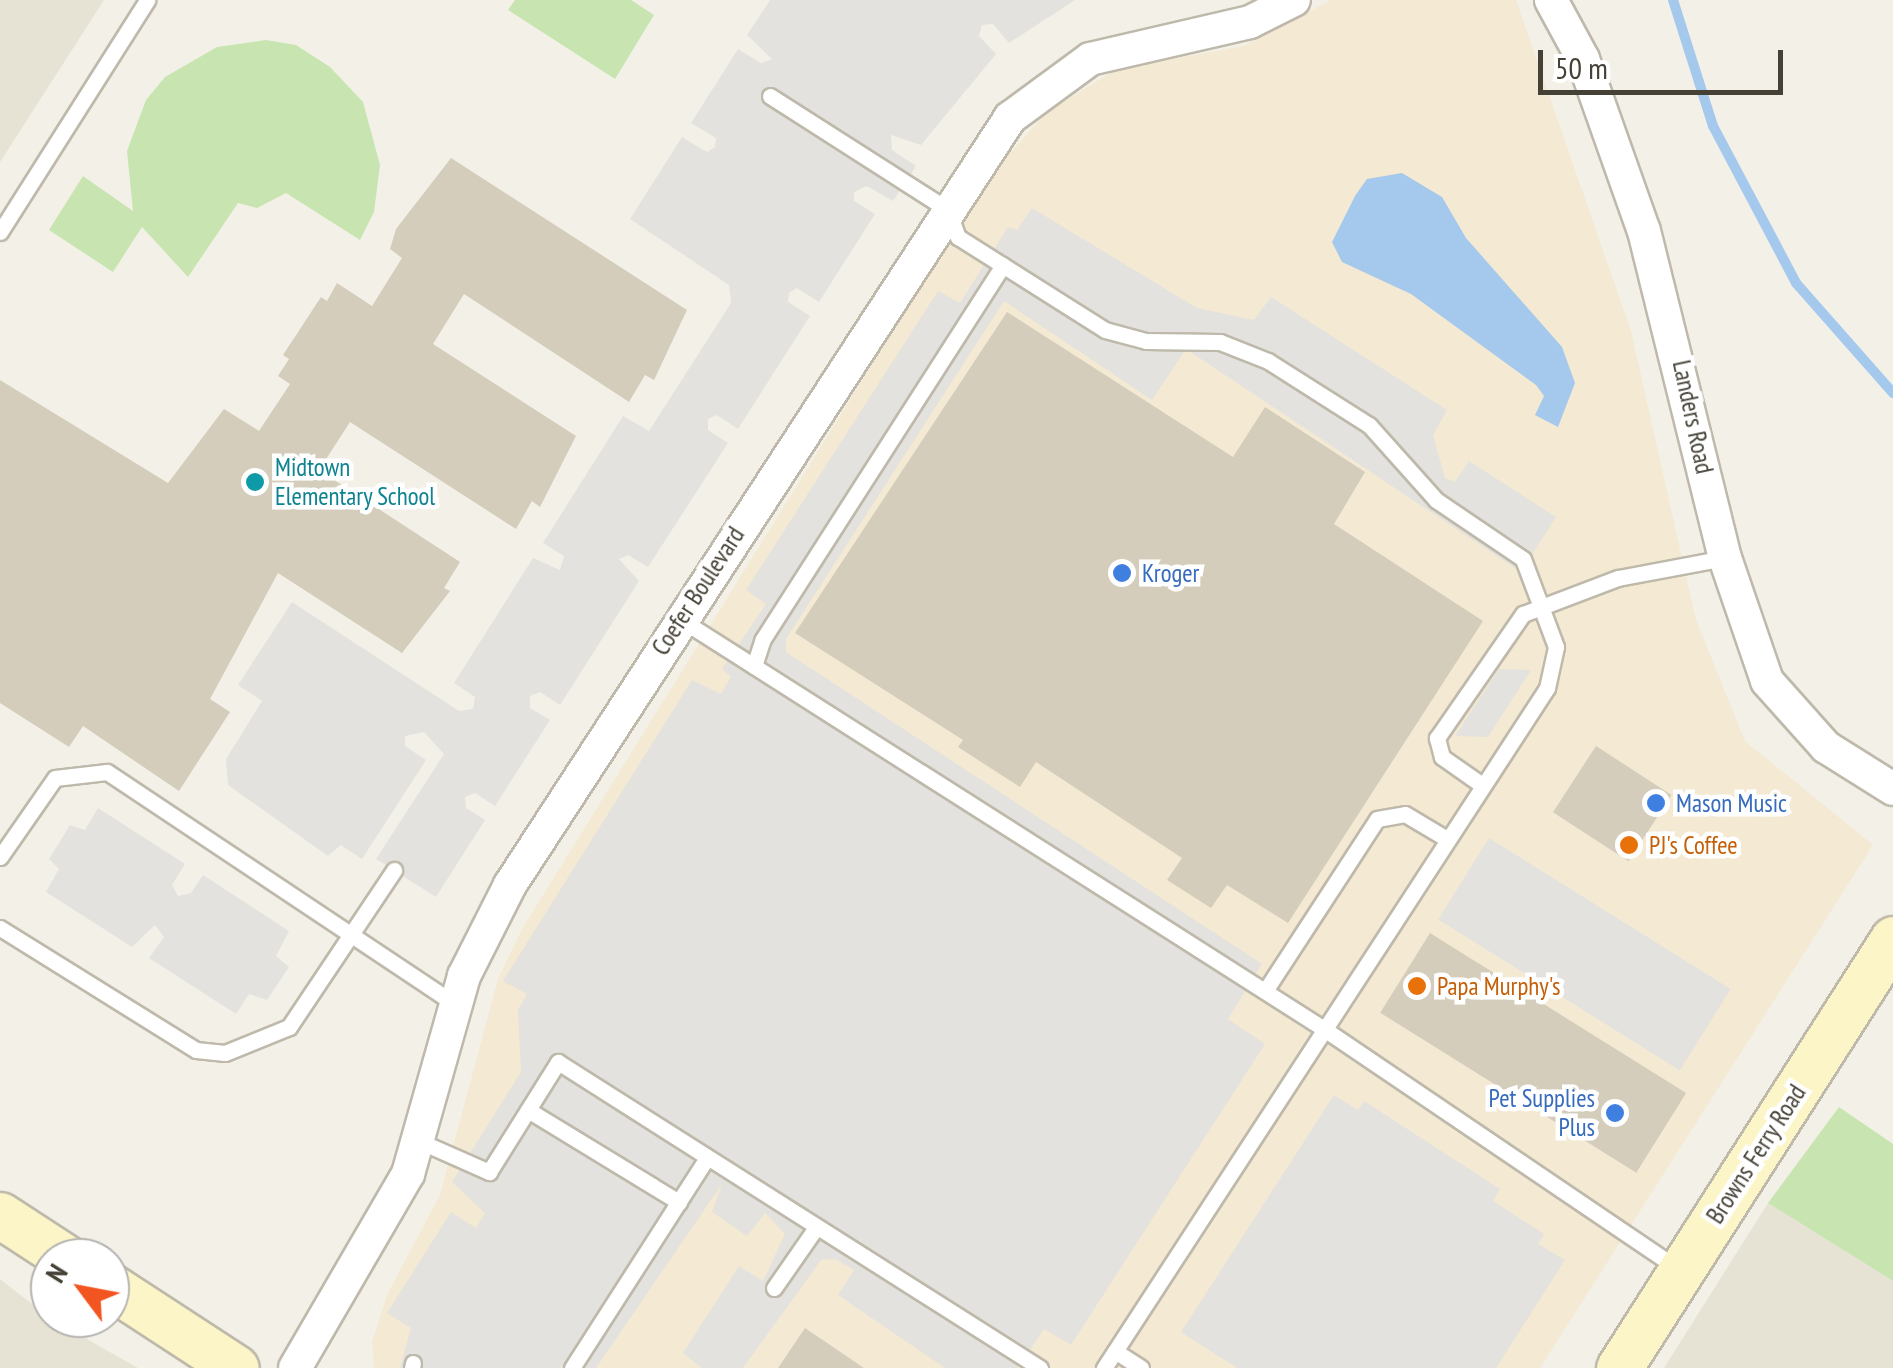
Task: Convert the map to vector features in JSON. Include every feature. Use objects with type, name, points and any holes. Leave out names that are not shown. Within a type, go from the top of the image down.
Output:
[{"type":"main road","name":"Browns Ferry Road","points":[[1619,1368],[1893,939]]},
{"type":"main road","points":[[0,1216],[35,1238]]},
{"type":"main road","points":[[130,1299],[236,1368]]},
{"type":"street","name":"Coefer Boulevard","points":[[295,1368],[351,1284],[419,1141],[455,1004],[510,886],[680,619],[1010,118],[1068,69],[1133,44],[1250,22],[1294,0]]},
{"type":"street","name":"Landers Road","points":[[1551,0],[1584,59],[1644,230],[1677,338],[1725,558],[1768,681],[1826,748],[1893,788]]},
{"type":"lane","points":[[0,232],[147,0]]},
{"type":"lane","points":[[770,96],[948,210],[958,237],[1104,330],[1146,341],[1220,342],[1268,360],[1369,424],[1436,500],[1507,542],[1542,600],[1557,668],[1104,1368]]},
{"type":"lane","points":[[754,666],[763,639],[1003,265]]},
{"type":"lane","points":[[1482,785],[1442,757],[1437,738],[1504,635],[1542,600],[1725,558]]},
{"type":"lane","points":[[680,619],[1324,1029],[1681,1271]]},
{"type":"lane","points":[[0,856],[56,778],[107,772],[353,931],[455,1004]]},
{"type":"lane","points":[[1265,991],[1378,819],[1404,814],[1447,839]]},
{"type":"lane","points":[[0,928],[196,1050],[226,1053],[289,1027],[394,870]]},
{"type":"lane","points":[[419,1141],[489,1172],[558,1062],[705,1161],[1040,1368]]},
{"type":"lane","points":[[528,1110],[679,1202]]},
{"type":"lane","points":[[572,1368],[705,1161]]},
{"type":"lane","points":[[774,1288],[815,1229]]},
{"type":"lane","points":[[1115,1351],[1141,1368]]},
{"type":"shaded area","points":[[0,0],[104,0],[0,162]]},
{"type":"shaded area","points":[[770,0],[1075,0],[1009,43],[993,24],[982,25],[979,36],[996,54],[921,145],[891,135],[892,150],[916,166],[893,201],[867,186],[854,192],[854,201],[875,214],[819,302],[797,288],[789,293],[788,302],[810,316],[738,429],[717,415],[708,419],[708,430],[728,443],[648,567],[628,555],[619,559],[639,581],[560,705],[540,692],[530,696],[530,708],[550,720],[495,806],[475,793],[465,797],[466,808],[485,820],[436,897],[376,859],[444,754],[424,732],[405,736],[405,746],[426,760],[362,859],[341,845],[328,856],[228,785],[226,759],[262,701],[238,685],[292,602],[459,711],[473,709],[475,697],[454,683],[533,558],[560,570],[564,556],[543,543],[623,416],[649,431],[731,303],[729,285],[630,219],[682,137],[707,152],[715,147],[716,138],[691,123],[738,49],[761,63],[772,59],[747,35]]},
{"type":"shaded area","points":[[1331,0],[1516,0],[1631,331],[1696,620],[1745,741],[1873,845],[1540,1368],[374,1368],[372,1342],[387,1295],[440,1195],[498,979],[522,929],[987,179],[1046,113],[1115,70],[1244,46]]},
{"type":"shaded area","points":[[1032,208],[1197,308],[1254,320],[1271,297],[1447,410],[1433,435],[1445,478],[1455,482],[1469,461],[1556,517],[1521,572],[1186,349],[1152,400],[1004,301],[786,639],[786,652],[1262,964],[1228,1019],[1265,1044],[1071,1345],[1044,1329],[1018,1368],[945,1368],[838,1295],[854,1270],[835,1259],[821,1260],[743,1368],[702,1368],[683,1353],[739,1266],[763,1281],[785,1234],[765,1213],[747,1236],[712,1212],[722,1184],[596,1368],[400,1368],[411,1328],[387,1313],[451,1212],[476,1228],[485,1213],[452,1182],[521,1072],[518,1010],[527,994],[503,981],[692,680],[721,694],[731,677],[722,669],[766,604],[746,590],[938,291],[960,303],[1008,227],[1017,230]]},
{"type":"shaded area","points":[[1499,669],[1531,670],[1488,737],[1455,736]]},
{"type":"shaded area","points":[[98,808],[185,864],[172,885],[178,896],[191,893],[203,875],[289,931],[276,956],[289,967],[267,1000],[249,994],[236,1014],[149,958],[164,937],[155,925],[132,947],[46,892],[59,869],[49,859],[70,825],[85,830]]},
{"type":"shaded area","points":[[1489,838],[1731,989],[1680,1070],[1438,919]]},
{"type":"shaded area","points":[[1334,1095],[1358,1110],[1364,1101],[1500,1189],[1493,1201],[1544,1234],[1538,1244],[1565,1260],[1496,1368],[1237,1368],[1181,1332]]},
{"type":"shaded area","points":[[1768,1203],[1893,1281],[1893,1368],[1664,1368]]},
{"type":"shaded area","points":[[0,1279],[30,1302],[30,1338],[85,1338],[138,1368],[0,1368]]},
{"type":"green space","points":[[515,0],[631,0],[654,15],[615,79],[508,10]]},
{"type":"green space","points":[[266,40],[296,45],[330,67],[363,102],[380,165],[374,212],[360,240],[286,193],[257,208],[238,203],[188,277],[142,227],[113,272],[49,230],[83,176],[133,211],[127,151],[146,100],[165,77],[217,47]]},
{"type":"green space","points":[[1839,1107],[1893,1144],[1893,1281],[1768,1203]]},
{"type":"water","points":[[1402,173],[1442,197],[1466,238],[1562,347],[1575,383],[1558,427],[1535,415],[1544,396],[1536,385],[1411,294],[1342,262],[1332,242],[1355,196],[1367,179]]},
{"type":"building","name":"Midtown Elementary School","points":[[451,158],[687,310],[654,380],[645,375],[629,402],[464,294],[433,344],[576,436],[540,507],[532,501],[516,529],[350,422],[319,470],[460,562],[444,588],[450,591],[402,653],[278,573],[210,699],[230,712],[179,791],[83,726],[69,747],[0,703],[0,380],[168,483],[224,409],[259,431],[290,384],[278,376],[289,359],[283,355],[321,297],[327,301],[337,283],[372,306],[402,258],[390,249],[396,229]]},
{"type":"building","name":"Kroger","points":[[1007,312],[1233,457],[1265,407],[1365,472],[1334,524],[1483,621],[1288,923],[1227,885],[1211,908],[1167,880],[1182,858],[1036,762],[1020,787],[958,747],[963,740],[795,633]]},
{"type":"building","points":[[1596,746],[1671,795],[1628,861],[1553,812]]},
{"type":"building","points":[[1430,933],[1686,1093],[1636,1173],[1380,1013]]},
{"type":"building","points":[[805,1328],[864,1368],[778,1368]]},
{"type":"waterway","points":[[1673,0],[1713,126],[1796,283],[1893,393]]},
{"type":"place","name":"Midtown Elementary School","points":[[255,482]]},
{"type":"place","name":"Kroger","points":[[1122,573]]},
{"type":"place","name":"Mason Music","points":[[1656,803]]},
{"type":"place","name":"PJ's Coffee","points":[[1629,845]]},
{"type":"place","name":"Papa Murphy's","points":[[1417,986]]},
{"type":"place","name":"Pet Supplies Plus","points":[[1615,1113]]}]
